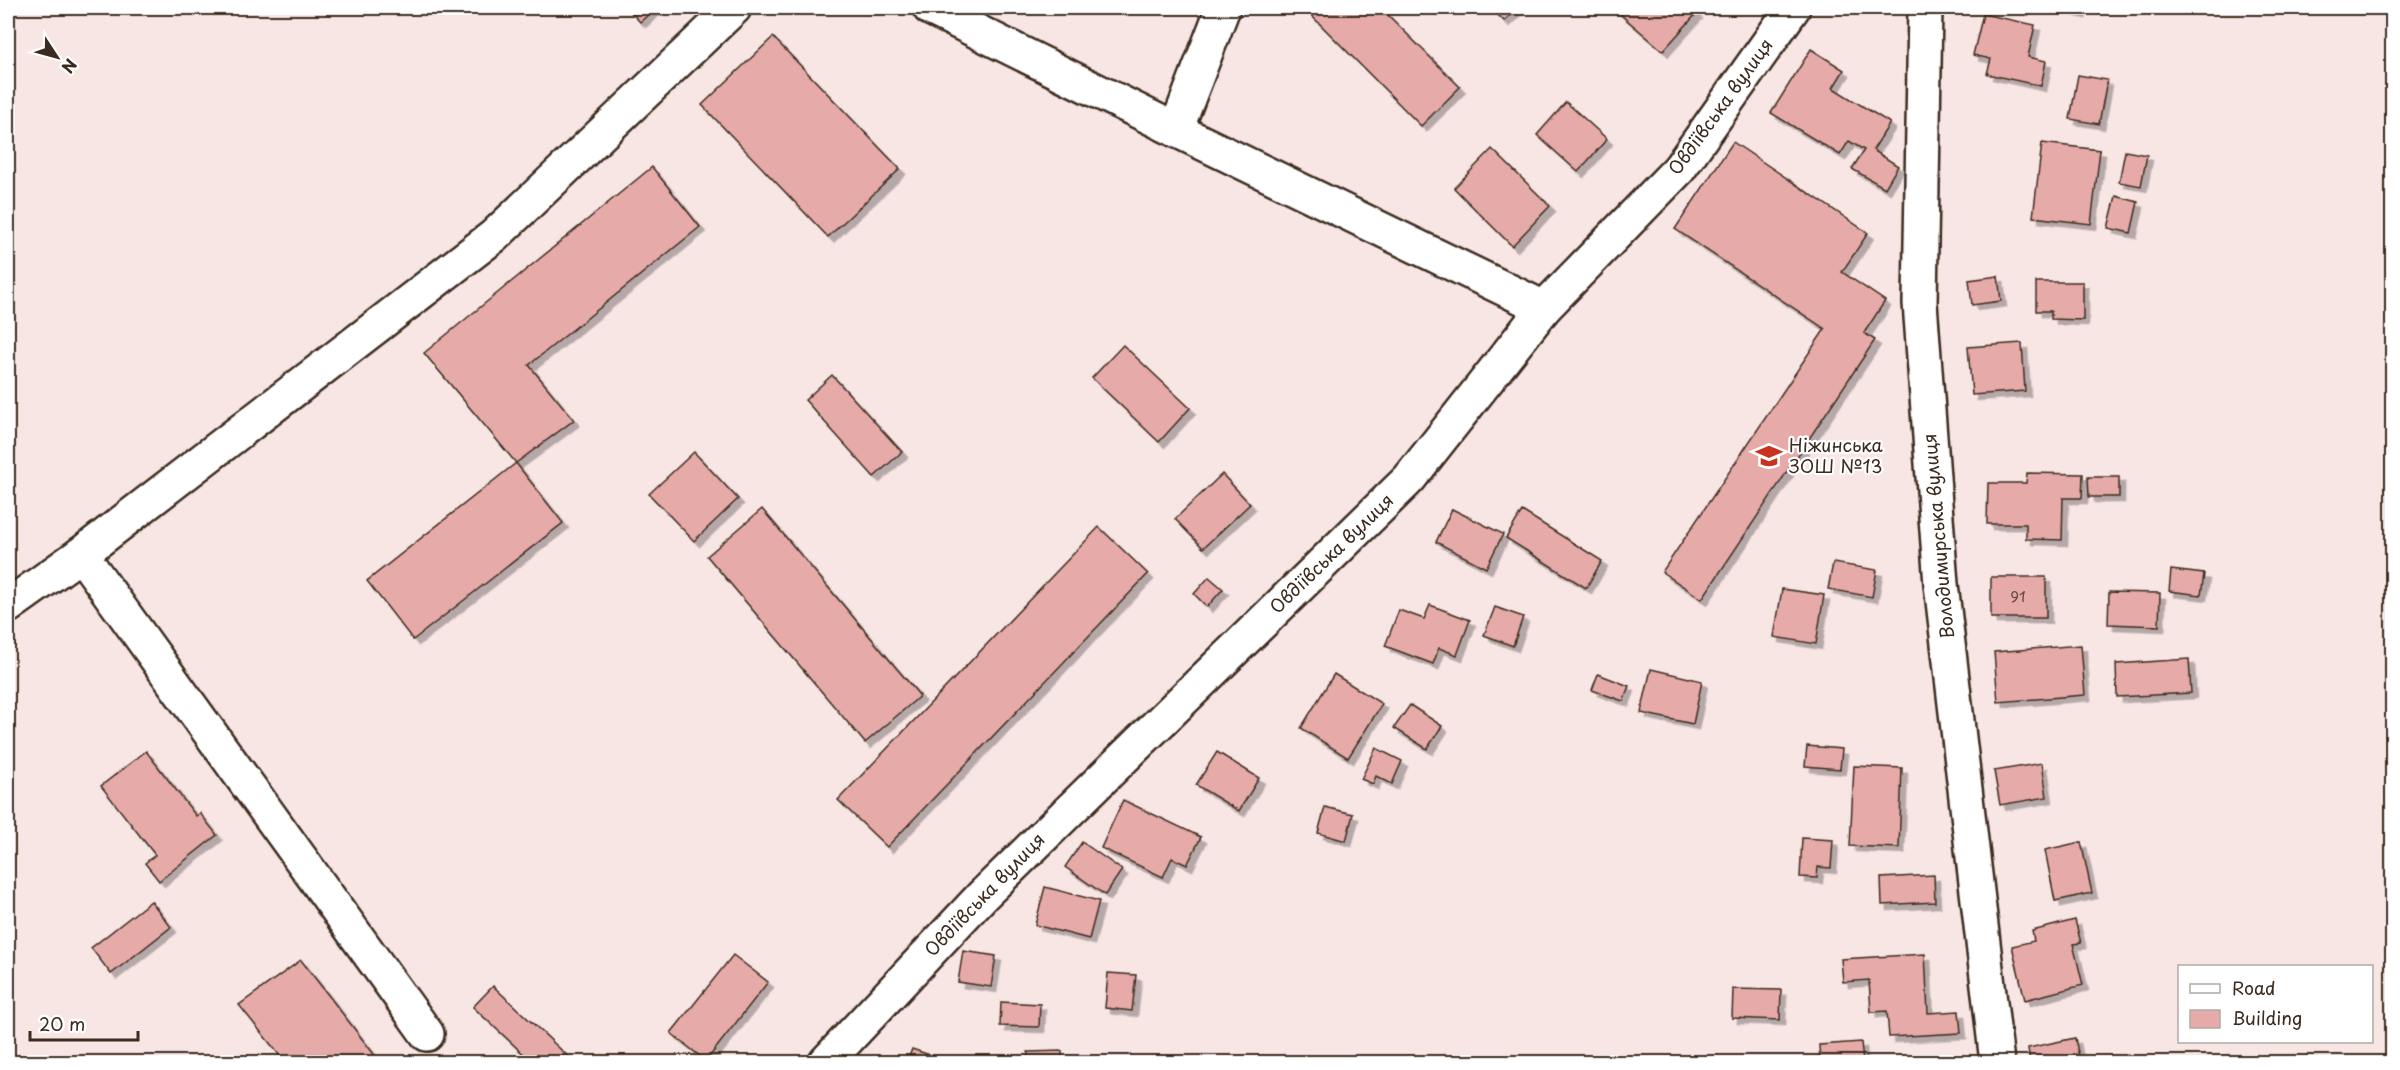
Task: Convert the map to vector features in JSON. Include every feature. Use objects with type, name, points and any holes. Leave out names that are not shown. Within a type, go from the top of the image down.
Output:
[{"type":"street","points":[[8,606],[81,554],[494,236],[734,8]]},
{"type":"street","points":[[930,8],[1544,308]]},
{"type":"street","points":[[1176,130],[1223,8]]},
{"type":"street","name":"Овдіївська вулиця","points":[[826,1062],[983,895],[1409,479],[1544,308],[1679,169],[1792,8]]},
{"type":"street","name":"Володимирська вулиця","points":[[1925,8],[1920,303],[1941,584],[1997,1062]]},
{"type":"street","points":[[81,554],[427,1034]]},
{"type":"building","points":[[627,8],[656,8],[640,22]]},
{"type":"building","points":[[1304,8],[1381,8],[1460,87],[1421,126]]},
{"type":"building","points":[[1491,8],[1518,8],[1504,21]]},
{"type":"building","points":[[1613,8],[1691,8],[1697,13],[1663,51]]},
{"type":"building","points":[[2059,8],[2081,8],[2080,13]]},
{"type":"building","points":[[1983,14],[2035,25],[2028,57],[2046,61],[2041,86],[1987,74],[1991,59],[1973,55]]},
{"type":"building","points":[[773,37],[900,169],[828,237],[702,105]]},
{"type":"building","points":[[1811,49],[1844,70],[1833,88],[1890,123],[1873,150],[1898,166],[1885,188],[1852,169],[1864,150],[1849,141],[1840,155],[1771,113]]},
{"type":"building","points":[[2078,75],[2107,80],[2099,124],[2070,119]]},
{"type":"building","points":[[1566,102],[1607,139],[1578,172],[1537,135]]},
{"type":"building","name":"Ніжинська ЗОШ №13","points":[[1733,142],[1868,233],[1842,272],[1885,301],[1864,333],[1875,340],[1702,599],[1662,572],[1825,329],[1675,229]]},
{"type":"building","points":[[2042,143],[2100,150],[2091,224],[2033,217]]},
{"type":"building","points":[[1492,149],[1550,206],[1512,246],[1454,188]]},
{"type":"building","points":[[2125,151],[2147,155],[2141,186],[2119,182]]},
{"type":"building","points":[[652,167],[700,227],[529,365],[574,420],[516,463],[424,353]]},
{"type":"building","points":[[2116,196],[2138,202],[2131,233],[2108,228]]},
{"type":"building","points":[[1998,276],[2001,301],[1972,305],[1969,280]]},
{"type":"building","points":[[2036,282],[2083,282],[2083,320],[2051,319],[2051,311],[2036,311]]},
{"type":"building","points":[[2022,343],[2025,391],[1972,395],[1968,347]]},
{"type":"building","points":[[1123,345],[1190,408],[1159,442],[1092,378]]},
{"type":"building","points":[[832,375],[902,452],[874,477],[805,400]]},
{"type":"building","points":[[694,452],[738,499],[694,541],[649,494]]},
{"type":"building","points":[[516,463],[563,523],[413,640],[367,581]]},
{"type":"building","points":[[2027,473],[2083,474],[2082,498],[2063,498],[2062,540],[2026,539],[2026,524],[1987,524],[1988,483],[2026,483]]},
{"type":"building","points":[[1222,474],[1250,504],[1203,548],[1175,519]]},
{"type":"building","points":[[2088,477],[2119,477],[2119,497],[2089,497]]},
{"type":"building","points":[[762,509],[920,696],[865,743],[707,556]]},
{"type":"building","points":[[1452,509],[1503,534],[1486,568],[1436,542]]},
{"type":"building","points":[[1522,511],[1602,561],[1586,588],[1506,538]]},
{"type":"building","points":[[1099,527],[1148,574],[887,847],[838,800]]},
{"type":"building","points":[[1833,563],[1877,570],[1872,597],[1828,589]]},
{"type":"building","points":[[2171,570],[2204,574],[2201,595],[2169,591]]},
{"type":"building","points":[[1209,577],[1223,589],[1207,607],[1194,594]]},
{"type":"building","points":[[1991,577],[2046,577],[2046,618],[1991,618]]},
{"type":"building","points":[[1782,589],[1824,595],[1816,644],[1774,637]]},
{"type":"building","points":[[2109,592],[2160,593],[2159,626],[2108,624]]},
{"type":"building","points":[[1430,605],[1470,620],[1457,655],[1439,648],[1433,664],[1385,646],[1399,610],[1424,619]]},
{"type":"building","points":[[1495,607],[1523,617],[1513,646],[1484,635]]},
{"type":"building","points":[[2081,645],[2085,695],[1998,702],[1994,652]]},
{"type":"building","points":[[2189,659],[2191,693],[2117,697],[2116,664]]},
{"type":"building","points":[[1651,669],[1702,681],[1693,724],[1641,713]]},
{"type":"building","points":[[1334,674],[1382,704],[1348,758],[1301,728]]},
{"type":"building","points":[[1598,674],[1629,686],[1623,701],[1592,690]]},
{"type":"building","points":[[1410,705],[1442,726],[1427,749],[1394,728]]},
{"type":"building","points":[[1807,746],[1842,749],[1840,769],[1805,766]]},
{"type":"building","points":[[1376,748],[1402,761],[1392,784],[1376,776],[1373,784],[1361,779]]},
{"type":"building","points":[[146,751],[196,816],[200,813],[217,835],[159,881],[145,863],[155,855],[101,786]]},
{"type":"building","points":[[1217,752],[1259,778],[1239,811],[1196,785]]},
{"type":"building","points":[[2042,763],[2047,797],[2000,805],[1994,771]]},
{"type":"building","points":[[1854,766],[1902,768],[1899,848],[1850,846]]},
{"type":"building","points":[[1123,800],[1201,837],[1187,865],[1172,858],[1163,877],[1101,848]]},
{"type":"building","points":[[1325,807],[1353,814],[1346,841],[1318,833]]},
{"type":"building","points":[[1802,838],[1833,840],[1831,868],[1818,867],[1817,878],[1800,877]]},
{"type":"building","points":[[1082,842],[1122,870],[1105,895],[1065,867]]},
{"type":"building","points":[[2081,842],[2092,893],[2055,901],[2045,850]]},
{"type":"building","points":[[1934,875],[1935,902],[1882,905],[1881,878]]},
{"type":"building","points":[[1045,887],[1099,901],[1089,939],[1035,925]]},
{"type":"building","points":[[151,901],[171,927],[111,974],[91,948]]},
{"type":"building","points":[[2075,920],[2081,943],[2073,944],[2083,985],[2025,1000],[2012,946],[2034,941],[2032,931]]},
{"type":"building","points":[[963,951],[996,956],[991,987],[958,982]]},
{"type":"building","points":[[1925,954],[1928,1013],[1959,1011],[1961,1033],[1889,1037],[1887,1011],[1871,1012],[1869,980],[1843,982],[1841,959]]},
{"type":"building","points":[[733,955],[768,982],[706,1061],[671,1033]]},
{"type":"building","points":[[301,960],[380,1062],[285,1062],[239,1005]]},
{"type":"building","points":[[1108,973],[1136,975],[1132,1011],[1105,1008]]},
{"type":"building","points":[[493,986],[574,1062],[532,1062],[473,1007]]},
{"type":"building","points":[[1733,989],[1781,990],[1780,1020],[1732,1018]]},
{"type":"building","points":[[1001,1002],[1040,1004],[1039,1027],[1000,1026]]},
{"type":"building","points":[[2075,1038],[2080,1062],[2030,1062],[2028,1048]]},
{"type":"building","points":[[1861,1042],[1863,1062],[1820,1062],[1819,1045]]},
{"type":"building","points":[[912,1049],[951,1062],[907,1062]]},
{"type":"building","points":[[1062,1051],[1062,1062],[1028,1062],[1028,1052]]},
{"type":"place","name":"Ніжинська ЗОШ №13","points":[[1769,456]]}]
